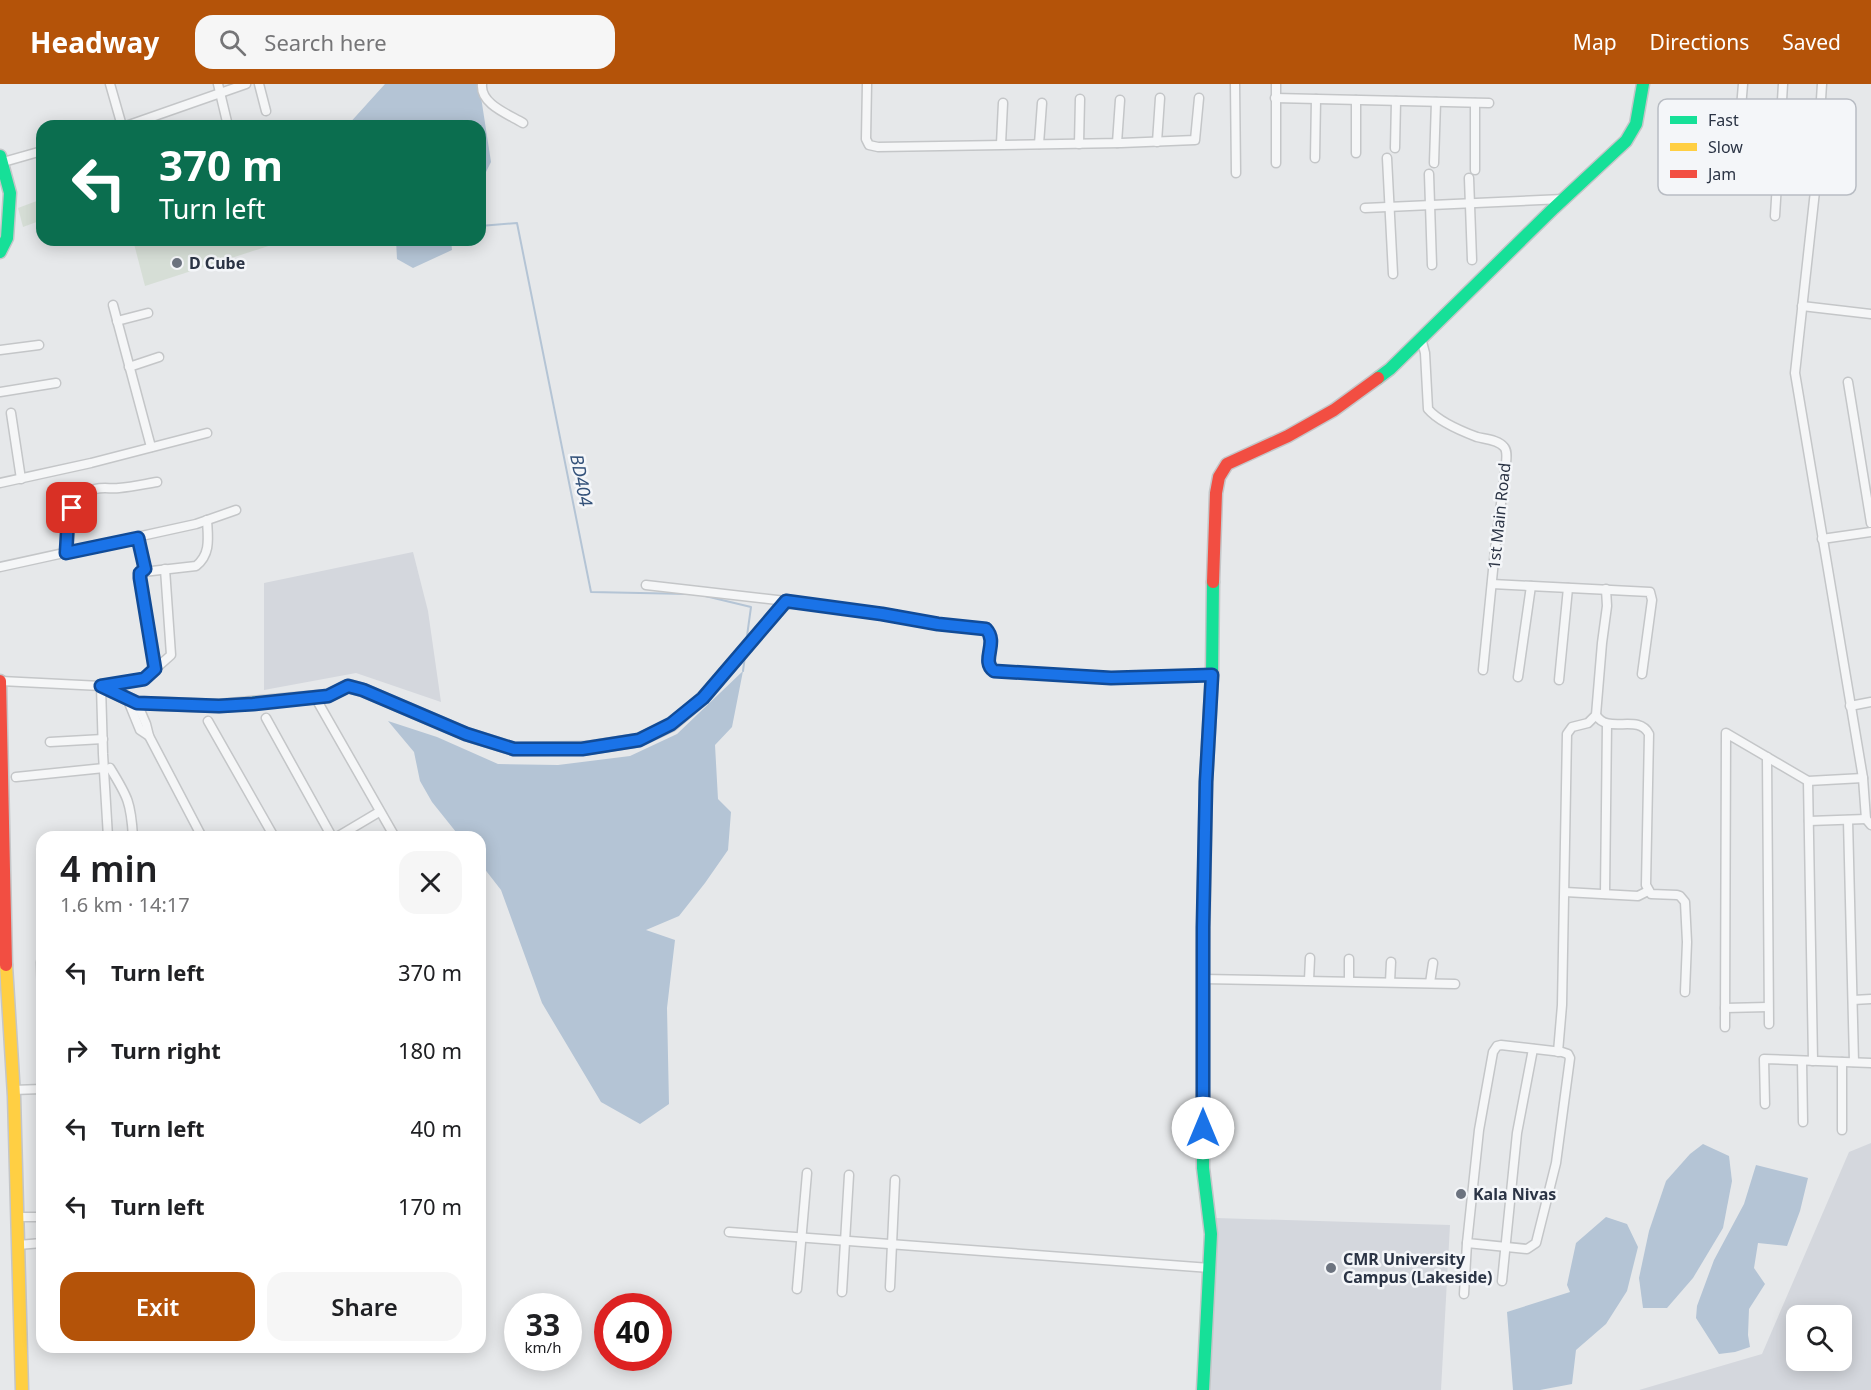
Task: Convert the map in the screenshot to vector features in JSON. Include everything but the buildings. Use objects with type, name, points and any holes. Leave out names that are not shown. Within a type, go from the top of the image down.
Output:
[{"type":"street","points":[[110,84],[122,120]]},
{"type":"street","points":[[139,120],[219,88],[246,84]]},
{"type":"street","points":[[259,84],[266,111]]},
{"type":"street","points":[[482,84],[481,90],[489,102],[523,123]]},
{"type":"street","points":[[867,84],[866,139],[872,147],[1195,140],[1199,98]]},
{"type":"street","points":[[1235,84],[1236,173]]},
{"type":"street","points":[[1276,84],[1276,164]]},
{"type":"street","points":[[1203,1390],[1210,1234],[1203,1168],[1206,782],[1212,675],[1214,524],[1216,493],[1222,471],[1227,464],[1288,436],[1334,410],[1390,369],[1563,199],[1626,141],[1636,124],[1643,84]]},
{"type":"street","points":[[1741,99],[1743,84]]},
{"type":"street","points":[[1782,99],[1783,84]]},
{"type":"street","points":[[1821,99],[1822,84]]},
{"type":"street","points":[[219,88],[227,120]]},
{"type":"street","points":[[1157,142],[1160,98]]},
{"type":"street","points":[[1275,98],[1489,103]]},
{"type":"street","points":[[1079,144],[1080,99]]},
{"type":"street","points":[[1315,158],[1316,99]]},
{"type":"street","points":[[1117,143],[1120,100]]},
{"type":"street","points":[[1356,100],[1356,153]]},
{"type":"street","points":[[1395,148],[1396,101]]},
{"type":"street","points":[[1434,163],[1436,102]]},
{"type":"street","points":[[1001,144],[1003,103]]},
{"type":"street","points":[[1039,144],[1042,103]]},
{"type":"street","points":[[1475,103],[1475,170]]},
{"type":"street","points":[[0,252],[7,238],[10,193],[1,161],[36,152]]},
{"type":"street","points":[[1387,158],[1393,274]]},
{"type":"street","points":[[1429,174],[1432,265]]},
{"type":"street","points":[[1469,178],[1472,260]]},
{"type":"street","points":[[1775,216],[1776,195]]},
{"type":"street","points":[[1809,821],[1869,822],[1795,373],[1815,195]]},
{"type":"street","points":[[1365,208],[1563,199]]},
{"type":"street","points":[[113,305],[151,447]]},
{"type":"street","points":[[1802,306],[1871,314]]},
{"type":"street","points":[[117,321],[148,313]]},
{"type":"street","name":"1st Main Road","points":[[1421,338],[1425,353],[1428,409],[1445,422],[1504,446],[1506,451],[1483,670]]},
{"type":"street","points":[[0,350],[39,345]]},
{"type":"street","points":[[129,367],[159,357]]},
{"type":"street","points":[[1848,382],[1871,523]]},
{"type":"street","points":[[0,392],[56,383]]},
{"type":"street","points":[[12,413],[21,479]]},
{"type":"street","points":[[0,483],[207,433]]},
{"type":"street","points":[[66,553],[68,519],[76,501],[82,496],[95,489],[120,488],[157,482]]},
{"type":"street","points":[[0,567],[138,538],[236,510]]},
{"type":"street","points":[[143,572],[200,564],[209,548],[207,520]]},
{"type":"street","points":[[1822,539],[1871,532]]},
{"type":"street","points":[[138,538],[145,569],[140,573],[140,578],[155,669]]},
{"type":"street","points":[[22,1390],[13,1090],[4,932],[1,681],[101,686],[144,679],[171,655],[165,569]]},
{"type":"street","points":[[1492,584],[1650,592],[1652,600],[1642,674]]},
{"type":"street","points":[[646,585],[786,601],[986,629],[992,639],[988,663],[994,671],[1111,678],[1212,675]]},
{"type":"street","points":[[1518,677],[1531,586]]},
{"type":"street","points":[[1559,680],[1568,588]]},
{"type":"street","points":[[1606,589],[1607,606],[1596,715],[1600,721],[1607,724],[1639,725],[1645,728],[1648,734],[1646,885],[1651,894],[1677,895],[1685,902],[1687,942],[1685,992]]},
{"type":"street","points":[[101,686],[132,701],[219,706],[328,696],[348,686],[363,690],[466,734],[514,749],[582,749],[639,740],[671,724],[703,698],[786,601]]},
{"type":"street","points":[[101,686],[103,739],[107,768],[108,831]]},
{"type":"street","points":[[315,697],[391,831]]},
{"type":"street","points":[[132,701],[140,730],[149,736],[199,831]]},
{"type":"street","points":[[1850,706],[1871,702]]},
{"type":"street","points":[[1558,1052],[1562,1005],[1567,734],[1572,727],[1588,723],[1596,715]]},
{"type":"street","points":[[266,718],[329,831]]},
{"type":"street","points":[[208,721],[271,831]]},
{"type":"street","points":[[1605,894],[1607,724]]},
{"type":"street","points":[[1725,1027],[1726,733],[1808,781],[1863,778]]},
{"type":"street","points":[[50,742],[103,739]]},
{"type":"street","points":[[1767,757],[1769,1024]]},
{"type":"street","points":[[16,777],[107,768]]},
{"type":"street","points":[[107,768],[129,802],[132,811],[133,831]]},
{"type":"street","points":[[1808,781],[1813,1061]]},
{"type":"street","points":[[347,831],[379,812]]},
{"type":"street","points":[[1848,820],[1854,1062]]},
{"type":"street","points":[[1564,892],[1638,896],[1648,891]]},
{"type":"street","points":[[1309,980],[1310,958]]},
{"type":"street","points":[[1349,959],[1349,981]]},
{"type":"street","points":[[1390,982],[1391,962]]},
{"type":"street","points":[[1430,983],[1433,963]]},
{"type":"street","points":[[1203,979],[1455,984]]},
{"type":"street","points":[[1852,1000],[1871,999]]},
{"type":"street","points":[[1725,1008],[1768,1007]]},
{"type":"street","points":[[1464,1294],[1467,1243],[1479,1130],[1493,1052],[1497,1046],[1501,1045],[1568,1054],[1570,1058],[1556,1163],[1536,1243],[1527,1249],[1467,1243]]},
{"type":"street","points":[[1502,1281],[1517,1133],[1533,1049]]},
{"type":"street","points":[[1765,1104],[1764,1059],[1871,1062]]},
{"type":"street","points":[[1802,1061],[1803,1122]]},
{"type":"street","points":[[1842,1062],[1842,1130]]},
{"type":"street","points":[[13,1090],[36,1089]]},
{"type":"street","points":[[797,1289],[807,1173]]},
{"type":"street","points":[[842,1292],[849,1175]]},
{"type":"street","points":[[890,1287],[896,1180]]},
{"type":"street","points":[[18,1218],[36,1216]]},
{"type":"street","points":[[729,1232],[1209,1268]]},
{"type":"street","points":[[18,1245],[36,1244]]},
{"type":"shaded area","points":[[36,201],[36,222],[23,227],[18,208]]},
{"type":"shaded area","name":"D Cube","points":[[135,246],[268,246],[145,286]]},
{"type":"shaded area","points":[[413,552],[428,611],[441,702],[356,673],[264,690],[264,583]]},
{"type":"shaded area","points":[[1871,1143],[1871,1390],[1639,1390],[1762,1354],[1849,1152]]},
{"type":"shaded area","name":"CMR University Campus (Lakeside)","points":[[1216,1218],[1450,1225],[1441,1390],[1206,1390]]},
{"type":"water","points":[[385,84],[479,84],[485,120],[352,120]]},
{"type":"water","points":[[486,130],[491,162],[486,172]]},
{"type":"water","points":[[396,246],[452,246],[452,250],[413,268],[397,259]]},
{"type":"water","points":[[743,671],[732,727],[715,745],[718,799],[731,812],[728,850],[679,916],[646,930],[675,940],[667,1008],[669,1104],[640,1124],[601,1102],[542,1003],[501,890],[486,871],[486,831],[455,831],[432,802],[420,781],[414,752],[388,721],[437,737],[498,764],[558,765],[630,756],[677,734]]},
{"type":"water","points":[[1703,1144],[1729,1156],[1732,1181],[1723,1228],[1693,1278],[1667,1308],[1643,1308],[1639,1278],[1649,1231],[1666,1181],[1690,1154]]},
{"type":"water","points":[[1756,1165],[1808,1178],[1800,1211],[1787,1246],[1758,1243],[1754,1268],[1765,1284],[1749,1309],[1750,1347],[1719,1354],[1696,1318],[1697,1306],[1714,1260],[1744,1204]]},
{"type":"water","points":[[1606,1217],[1627,1224],[1638,1247],[1627,1291],[1606,1324],[1576,1350],[1572,1384],[1540,1390],[1513,1390],[1507,1312],[1570,1292],[1567,1285],[1576,1243]]},
{"type":"waterway","name":"BD404","points":[[486,226],[517,223],[591,592],[689,594]]},
{"type":"waterway","name":"BD404","points":[[701,595],[751,607],[747,636]]},
{"type":"waterway","name":"BD404","points":[[743,671],[745,656]]},
{"type":"traffic: fast","points":[[1378,378],[1626,141],[1636,124],[1643,84]]},
{"type":"traffic: fast","points":[[0,156],[10,193],[7,238],[0,252]]},
{"type":"traffic: fast","points":[[1203,1390],[1211,1234],[1203,1168],[1203,950],[1213,582]]},
{"type":"traffic: fast","points":[[101,686],[137,703],[219,706],[328,696],[348,686],[363,690],[466,734],[514,749],[587,748]]},
{"type":"traffic: slow","points":[[6,965],[14,1096],[22,1390]]},
{"type":"traffic: jam","points":[[1213,582],[1216,493],[1219,477],[1227,464],[1288,436],[1334,410],[1378,378]]},
{"type":"traffic: jam","points":[[587,748],[639,740],[671,725],[703,698],[786,601]]},
{"type":"traffic: jam","points":[[0,681],[6,965]]},
{"type":"place","name":"D Cube","points":[[177,263]]},
{"type":"place","name":"Kala Nivas","points":[[1461,1194]]},
{"type":"place","name":"CMR University Campus (Lakeside)","points":[[1331,1268]]},
{"type":"route","points":[[72,508],[68,519],[66,553],[138,538],[145,569],[140,573],[140,578],[155,669],[144,679],[101,686],[137,703],[219,706],[280,702],[328,696],[348,686],[363,690],[466,734],[514,749],[582,749],[639,740],[671,724],[703,698],[786,601],[986,629],[992,639],[988,663],[994,671],[1111,678],[1212,675],[1206,782],[1203,927],[1203,1128]]}]
